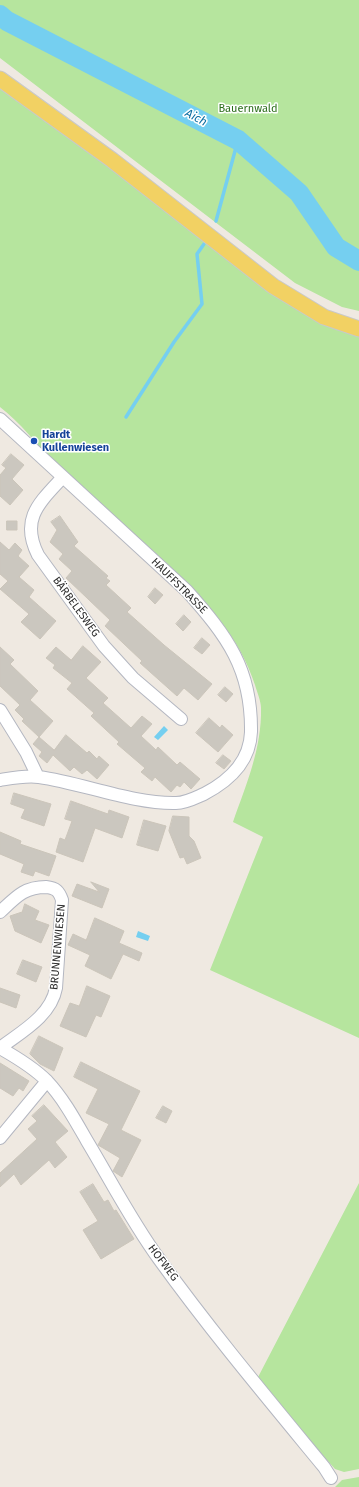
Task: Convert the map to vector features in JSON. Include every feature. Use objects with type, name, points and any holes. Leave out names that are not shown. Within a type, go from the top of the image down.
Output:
[{"type":"main road","points":[[0,79],[112,160],[273,286],[324,317],[359,329]]},
{"type":"street","name":"HAUFFSTRASSE","points":[[0,419],[187,591],[227,640],[239,662],[249,691],[251,714],[251,737],[247,754],[239,767],[229,778],[216,788],[191,800],[177,803],[147,800],[38,777],[0,780]]},
{"type":"street","name":"BÄRBELESWEG","points":[[63,477],[38,504],[32,518],[30,529],[32,542],[38,555],[104,646],[133,678],[181,719]]},
{"type":"street","points":[[0,710],[26,752],[38,777]]},
{"type":"street","name":"BRUNNENWIESEN","points":[[0,912],[22,892],[30,888],[53,888],[58,890],[62,900],[56,988],[52,1001],[39,1018],[0,1048]]},
{"type":"street","name":"HOFWEG","points":[[0,1048],[35,1070],[47,1081],[75,1120],[136,1227],[255,1382],[324,1467],[331,1478]]},
{"type":"street","points":[[0,1138],[47,1081]]},
{"type":"green space","name":"Bauernwald","points":[[0,0],[359,0],[359,311],[342,307],[295,283],[0,58]]},
{"type":"green space","points":[[0,87],[78,141],[217,249],[359,334],[359,1038],[210,970],[263,837],[233,822],[256,752],[261,723],[260,702],[255,685],[241,652],[221,621],[196,592],[168,564],[79,486],[53,461],[15,420],[0,407]]},
{"type":"green space","points":[[359,1183],[359,1469],[344,1472],[335,1469],[256,1381]]},
{"type":"green space","points":[[359,1477],[359,1487],[335,1487],[342,1480]]},
{"type":"water","points":[[164,726],[168,730],[158,740],[154,737]]},
{"type":"water","points":[[138,931],[150,936],[148,941],[136,937]]},
{"type":"building","points":[[11,454],[24,465],[12,479],[23,490],[10,505],[0,496],[0,475],[6,468],[2,465]]},
{"type":"building","points":[[60,516],[78,542],[74,546],[108,576],[106,578],[110,581],[106,585],[131,608],[127,612],[164,645],[212,684],[198,700],[184,688],[177,696],[140,663],[142,661],[105,626],[110,620],[66,578],[72,571],[59,559],[63,554],[50,542],[57,530],[51,522]]},
{"type":"building","points":[[7,521],[17,521],[17,530],[7,530]]},
{"type":"building","points":[[0,542],[9,550],[15,543],[22,550],[18,556],[29,566],[19,577],[34,590],[29,597],[56,621],[40,639],[21,622],[29,614],[0,589],[8,581],[0,574]]},
{"type":"building","points":[[155,588],[163,595],[155,604],[148,597]]},
{"type":"building","points":[[184,615],[191,622],[183,631],[176,624]]},
{"type":"building","points":[[202,638],[210,645],[202,654],[194,648]]},
{"type":"building","points":[[83,646],[101,662],[86,678],[108,698],[103,703],[131,728],[142,716],[152,724],[141,736],[156,750],[158,747],[177,765],[180,762],[200,779],[191,789],[184,782],[180,787],[177,785],[171,792],[155,777],[152,781],[141,772],[145,768],[117,744],[119,742],[91,716],[94,713],[67,689],[72,683],[53,668],[55,665],[46,658],[56,647],[71,660]]},
{"type":"building","points":[[0,647],[14,660],[10,664],[38,691],[30,700],[53,721],[39,737],[22,721],[24,719],[15,710],[20,705],[0,686]]},
{"type":"building","points":[[225,687],[233,694],[226,702],[218,695]]},
{"type":"building","points":[[209,718],[220,728],[222,725],[233,735],[218,752],[196,733]]},
{"type":"building","points":[[66,735],[87,753],[89,751],[97,759],[99,756],[109,765],[97,779],[87,770],[82,774],[74,767],[70,771],[53,755],[47,763],[39,756],[42,752],[33,744],[39,737],[54,750]]},
{"type":"building","points":[[223,755],[231,761],[224,769],[216,763]]},
{"type":"building","points":[[14,793],[51,804],[44,826],[21,818],[25,809],[11,804]]},
{"type":"building","points":[[71,801],[108,814],[109,810],[129,817],[122,838],[95,828],[83,862],[56,852],[60,838],[65,840],[72,821],[65,819]]},
{"type":"building","points":[[173,816],[189,817],[189,836],[194,841],[201,858],[187,864],[184,857],[180,858],[169,831]]},
{"type":"building","points":[[144,820],[166,826],[158,851],[137,845]]},
{"type":"building","points":[[0,832],[21,841],[20,844],[56,856],[49,876],[35,871],[33,876],[21,872],[24,864],[0,854]]},
{"type":"building","points":[[91,882],[109,889],[102,908],[72,896],[77,884],[99,892]]},
{"type":"building","points":[[25,904],[39,911],[35,920],[49,925],[41,943],[15,931],[10,916],[22,912]]},
{"type":"building","points":[[95,918],[124,931],[119,943],[142,953],[139,961],[123,954],[111,979],[85,966],[90,955],[68,945],[73,934],[86,940]]},
{"type":"building","points":[[23,960],[42,967],[36,982],[17,974]]},
{"type":"building","points":[[87,986],[110,996],[101,1017],[96,1015],[86,1037],[60,1026],[70,1003],[79,1006]]},
{"type":"building","points":[[0,988],[20,995],[16,1008],[0,1002]]},
{"type":"building","points":[[39,1036],[63,1048],[54,1071],[40,1064],[30,1054]]},
{"type":"building","points":[[81,1062],[140,1091],[121,1130],[141,1140],[122,1177],[113,1171],[120,1158],[98,1145],[109,1124],[86,1113],[98,1089],[74,1077]]},
{"type":"building","points":[[0,1063],[29,1081],[23,1091],[19,1088],[13,1096],[0,1088]]},
{"type":"building","points":[[44,1105],[68,1131],[55,1142],[67,1157],[55,1168],[49,1160],[21,1185],[14,1174],[0,1187],[0,1173],[37,1139],[28,1129],[37,1121],[32,1116]]},
{"type":"building","points":[[163,1106],[172,1111],[166,1123],[156,1118]]},
{"type":"building","points":[[93,1184],[104,1202],[108,1200],[114,1211],[116,1210],[134,1239],[101,1259],[83,1230],[98,1221],[80,1192]]},
{"type":"waterway","name":"Aich","points":[[0,15],[7,21],[238,140],[299,193],[336,247],[359,261]]},
{"type":"waterway","points":[[216,221],[238,140]]},
{"type":"waterway","points":[[126,417],[174,342],[202,304],[197,254],[204,244]]},
{"type":"place","name":"Hardt Kullenwiesen","points":[[34,441]]}]
